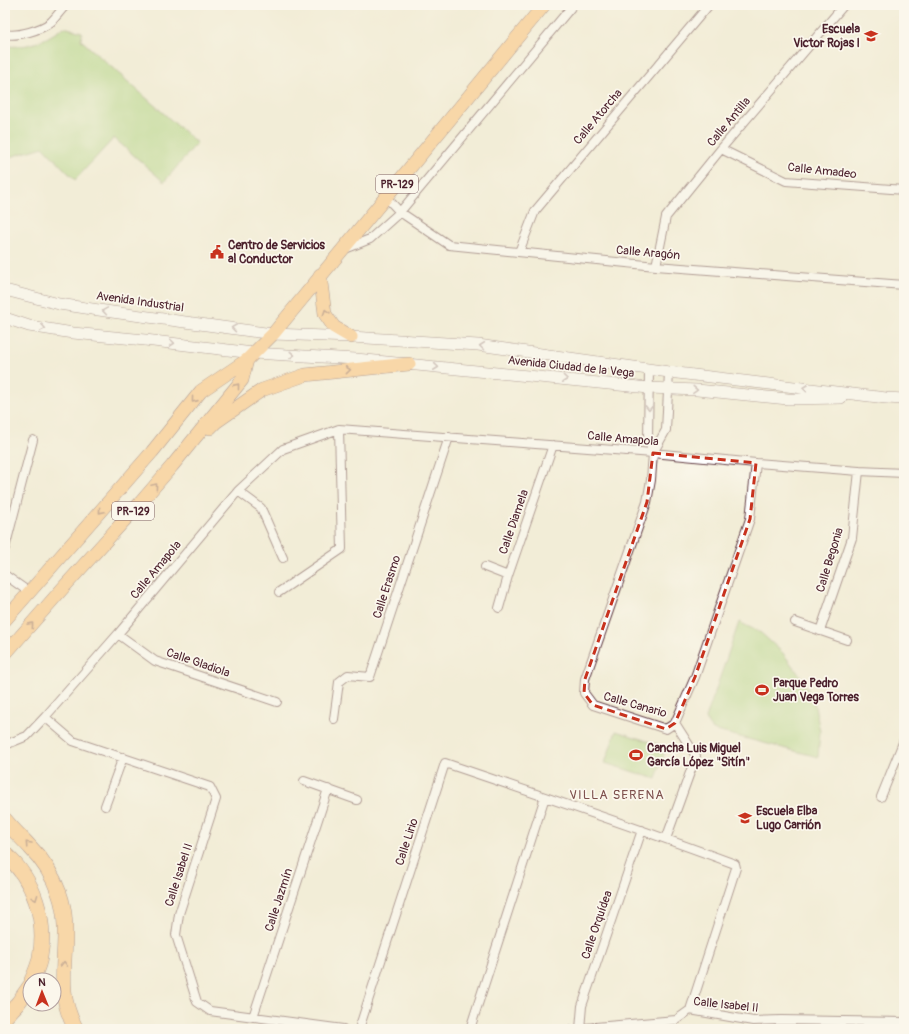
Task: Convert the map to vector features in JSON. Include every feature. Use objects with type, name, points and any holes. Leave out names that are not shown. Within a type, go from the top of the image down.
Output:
[{"type":"highway","points":[[5,820],[41,859],[60,895],[64,916],[65,936],[64,992],[69,1014],[76,1029]]},
{"type":"highway","points":[[5,854],[19,869],[27,881],[40,912],[42,944],[40,958],[35,972]]},
{"type":"highway","points":[[5,1017],[22,997]]},
{"type":"main road","name":"PR-129","points":[[5,620],[152,452],[201,391],[250,356],[273,334],[320,275],[544,5]]},
{"type":"main road","points":[[320,275],[325,314],[334,327],[351,337]]},
{"type":"main road","name":"PR-129","points":[[5,654],[172,466],[242,380],[250,356]]},
{"type":"main road","points":[[172,466],[216,422],[262,390],[305,375],[409,364]]},
{"type":"street","points":[[5,34],[10,35],[36,30],[50,22],[66,5]]},
{"type":"street","points":[[342,250],[370,239],[400,212],[573,5]]},
{"type":"street","name":"Calle Atorcha","points":[[518,252],[535,210],[709,5]]},
{"type":"street","name":"Calle Antilla","points":[[656,266],[666,217],[721,149],[844,5]]},
{"type":"street","name":"Calle Amadeo","points":[[721,149],[786,181],[904,190]]},
{"type":"street","name":"Calle Aragón","points":[[386,197],[400,212],[449,245],[656,266],[904,285]]},
{"type":"street","name":"Avenida Industrial","points":[[5,290],[59,304],[273,334]]},
{"type":"street","points":[[5,318],[29,326],[73,333],[145,340],[250,356]]},
{"type":"street","name":"Avenida Ciudad de la Vega","points":[[273,334],[478,345],[669,372],[904,399]]},
{"type":"street","name":"Avenida Ciudad de la Vega","points":[[250,356],[356,359],[649,388],[697,390],[788,399],[886,398]]},
{"type":"street","name":"Calle Canario","points":[[649,369],[648,440],[653,454],[651,480],[647,502],[585,679],[584,692],[592,705],[666,729],[675,723],[695,677],[750,519],[756,463]]},
{"type":"street","points":[[653,454],[666,430],[669,372]]},
{"type":"street","points":[[279,592],[342,549],[339,429]]},
{"type":"street","name":"Calle Amapola","points":[[5,745],[27,736],[46,717],[238,491],[283,450],[339,429],[553,445],[756,463],[904,473]]},
{"type":"street","name":"Calle Erasmo","points":[[334,719],[339,682],[348,675],[370,677],[449,437]]},
{"type":"street","points":[[5,548],[33,440]]},
{"type":"street","name":"Calle Diamela","points":[[499,608],[508,576],[553,445]]},
{"type":"street","name":"Calle Begonia","points":[[820,631],[852,538],[859,471]]},
{"type":"street","points":[[238,491],[261,508],[283,558]]},
{"type":"street","points":[[485,567],[508,576]]},
{"type":"street","points":[[5,575],[29,592]]},
{"type":"street","points":[[795,622],[847,640]]},
{"type":"street","name":"Calle Gladiola","points":[[118,634],[156,661],[277,702]]},
{"type":"street","name":"Calle Isabel II","points":[[46,717],[74,741],[210,787],[216,799],[178,914],[176,935],[197,1002],[210,1011],[342,1029]]},
{"type":"street","points":[[666,839],[696,756],[675,723]]},
{"type":"street","points":[[881,797],[904,740]]},
{"type":"street","points":[[105,806],[123,757]]},
{"type":"street","name":"Calle Lirio","points":[[359,1029],[445,763],[642,830],[735,864],[736,868],[690,1010]]},
{"type":"street","points":[[304,781],[357,800]]},
{"type":"street","name":"Calle Jazmín","points":[[253,1018],[328,789]]},
{"type":"street","points":[[470,1029],[545,797]]},
{"type":"street","name":"Calle Orquídea","points":[[580,1029],[582,1006],[642,830]]},
{"type":"street","name":"Calle Isabel II","points":[[573,1029],[676,1020],[690,1010],[753,1021],[904,1022]]},
{"type":"highlighted area","points":[[653,453],[756,463],[750,519],[695,677],[675,723],[666,729],[593,705],[584,693],[585,679],[647,502]]},
{"type":"green space","points":[[64,27],[82,32],[81,40],[197,143],[164,182],[114,138],[75,180],[43,147],[10,157],[5,139],[5,46],[29,45],[43,40]]},
{"type":"green space","name":"Parque Pedro Juan Vega Torres","points":[[739,622],[761,633],[782,652],[801,677],[814,702],[820,731],[818,757],[713,730],[708,724],[706,718]]},
{"type":"green space","name":"Cancha Luis Miguel García López \"Sitín\"","points":[[616,731],[666,747],[656,779],[605,763]]},
{"type":"place","name":"Escuela Victor Rojas I","points":[[871,36]]},
{"type":"place","name":"Centro de Servicios al Conductor","points":[[217,252]]},
{"type":"place","name":"Parque Pedro Juan Vega Torres","points":[[762,690]]},
{"type":"place","name":"Cancha Luis Miguel García López \"Sitín\"","points":[[636,755]]},
{"type":"place","name":"Escuela Elba Lugo Carrión","points":[[745,818]]},
{"type":"district","name":"VILLA SERENA","points":[[617,795]]}]
